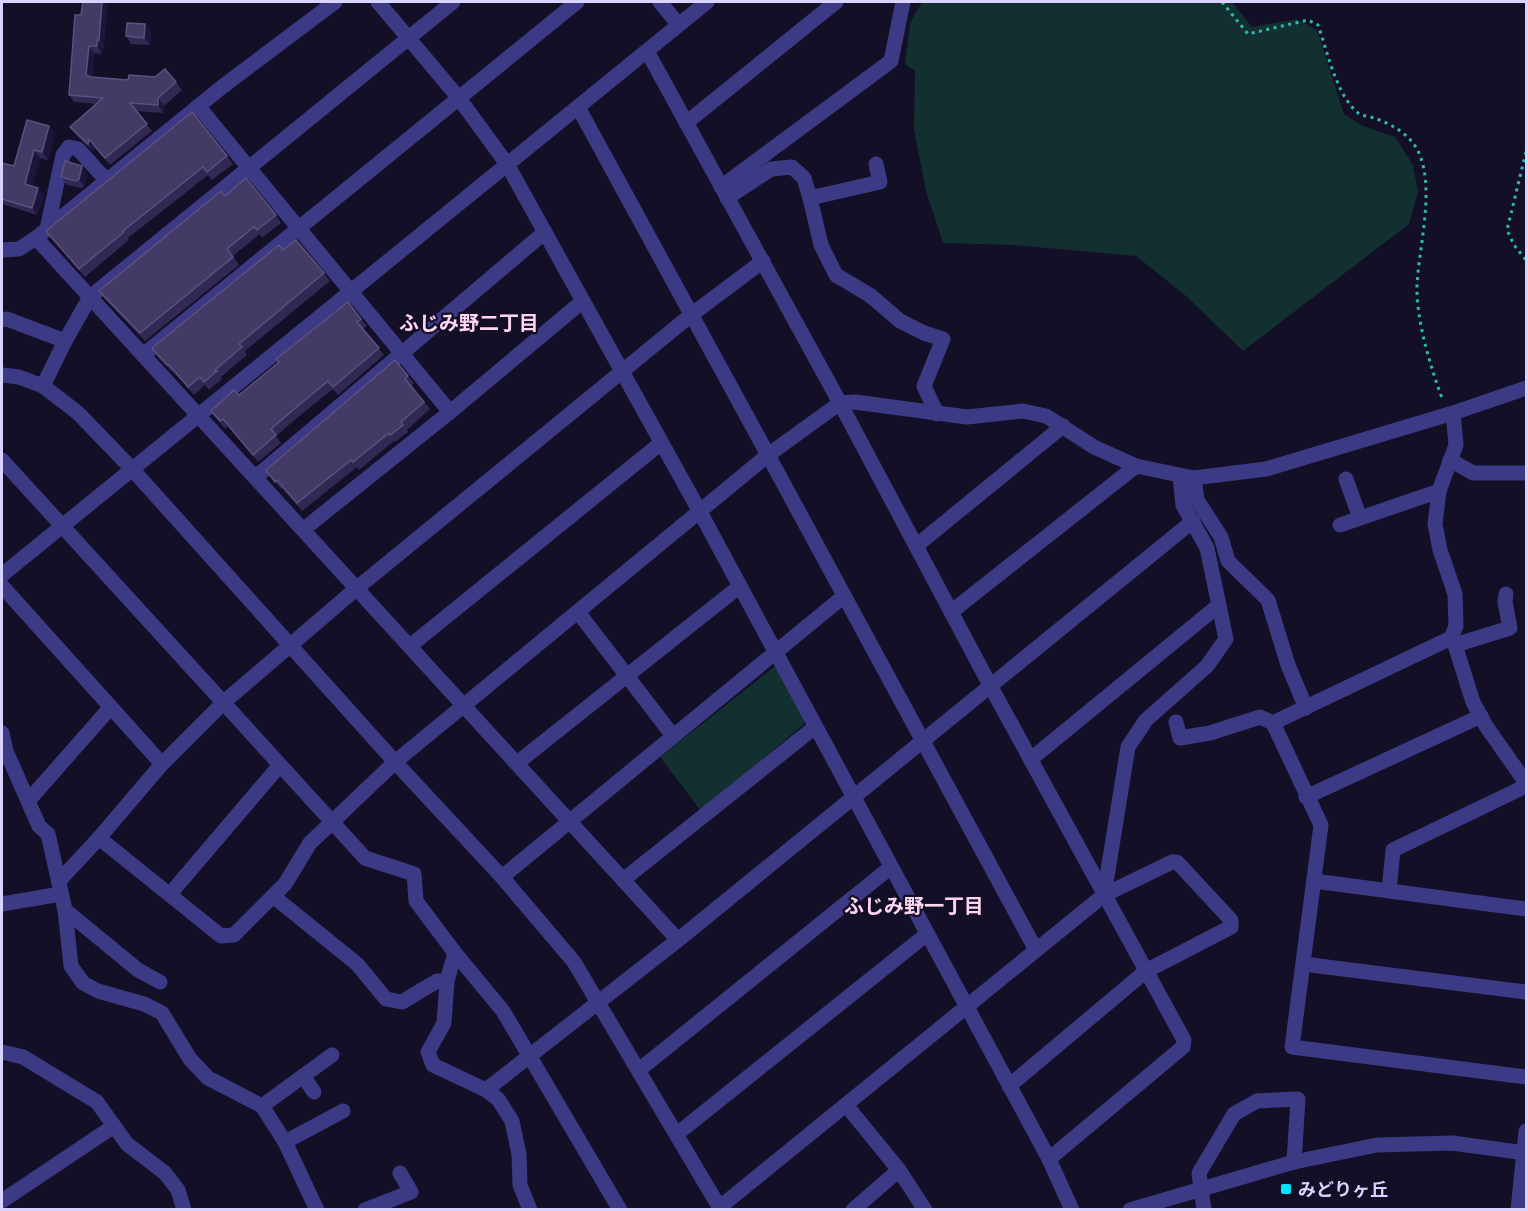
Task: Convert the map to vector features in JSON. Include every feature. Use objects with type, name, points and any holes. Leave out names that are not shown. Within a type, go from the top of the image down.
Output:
[{"type":"street","points":[[2,250],[19,249],[42,233],[198,106],[335,2]]},
{"type":"street","points":[[378,2],[458,97],[507,164],[700,512],[1049,1159],[1072,1209]]},
{"type":"street","points":[[43,386],[90,297],[453,2]]},
{"type":"street","points":[[143,355],[577,2]]},
{"type":"street","points":[[660,2],[678,24]]},
{"type":"street","points":[[2,575],[707,2]]},
{"type":"street","points":[[686,123],[836,2]]},
{"type":"street","points":[[724,192],[891,61],[903,2]]},
{"type":"street","points":[[646,51],[763,261],[991,687],[1184,1040],[1183,1047],[1049,1159]]},
{"type":"street","points":[[198,106],[450,412]]},
{"type":"street","points":[[578,107],[1036,950]]},
{"type":"street","points":[[42,233],[63,155],[69,147],[78,149],[106,180]]},
{"type":"street","points":[[810,198],[880,182],[876,165]]},
{"type":"street","points":[[724,192],[771,169],[792,167],[804,178],[821,245],[836,275],[871,296],[900,321],[924,333],[943,339],[924,386],[937,414]]},
{"type":"street","points":[[256,477],[546,232]]},
{"type":"street","points":[[42,233],[90,297],[678,940]]},
{"type":"street","points":[[2,904],[60,888],[162,764],[224,702],[357,588],[692,315],[763,261]]},
{"type":"street","points":[[304,529],[583,301]]},
{"type":"street","points":[[2,320],[7,319],[65,341]]},
{"type":"street","points":[[2,375],[19,377],[43,386],[78,413],[132,469],[395,762],[502,877],[574,962],[721,1208],[1104,895],[1172,862],[1177,862],[1231,920],[1231,927],[1146,971],[1009,1086]]},
{"type":"street","points":[[99,838],[222,936],[234,935],[285,884],[310,843],[395,762],[768,455],[840,403],[855,402],[967,417],[1023,411],[1046,416],[1094,447],[1136,466],[1187,477],[1266,470],[1451,414],[1527,388]]},
{"type":"street","points":[[1389,891],[1393,850],[1527,784],[1473,702],[1453,641],[1456,626],[1455,594],[1440,550],[1435,524],[1439,491],[1456,445],[1451,414]]},
{"type":"street","points":[[916,546],[1063,426]]},
{"type":"street","points":[[410,646],[662,443]]},
{"type":"street","points":[[2,460],[365,858],[414,874],[416,901],[502,1011],[620,1209]]},
{"type":"street","points":[[1450,460],[1473,473],[1527,473]]},
{"type":"street","points":[[951,612],[1136,466]]},
{"type":"street","points":[[1104,895],[1128,747],[1146,720],[1207,666],[1226,639],[1207,548],[1183,506],[1187,477]]},
{"type":"street","points":[[1187,477],[1197,500],[1221,537],[1228,561],[1268,600],[1288,665],[1306,708]]},
{"type":"street","points":[[1346,479],[1360,518]]},
{"type":"street","points":[[1340,525],[1439,491]]},
{"type":"street","points":[[486,1090],[678,940],[1193,521]]},
{"type":"street","points":[[2,586],[162,764]]},
{"type":"street","points":[[517,763],[740,586]]},
{"type":"street","points":[[1272,723],[1453,641],[1510,628],[1505,602],[1506,594]]},
{"type":"street","points":[[502,877],[843,596]]},
{"type":"street","points":[[1030,759],[1219,605]]},
{"type":"street","points":[[578,612],[673,736]]},
{"type":"street","points":[[29,800],[110,708]]},
{"type":"street","points":[[1306,797],[1481,716]]},
{"type":"street","points":[[1176,722],[1180,738],[1210,733],[1260,717],[1272,723],[1321,825],[1292,1047],[1527,1077]]},
{"type":"street","points":[[623,880],[815,727]]},
{"type":"street","points":[[2,733],[6,751],[39,826],[48,834],[65,910],[71,966],[83,982],[98,992],[144,1004],[162,1012],[190,1059],[208,1078],[262,1106],[285,1142],[317,1209]]},
{"type":"street","points":[[170,894],[280,765]]},
{"type":"street","points":[[639,1070],[891,867]]},
{"type":"street","points":[[1314,881],[1527,909]]},
{"type":"street","points":[[273,896],[357,964],[386,999],[402,1002],[437,981],[447,981]]},
{"type":"street","points":[[65,910],[138,970],[160,982]]},
{"type":"street","points":[[677,1134],[927,934]]},
{"type":"street","points":[[455,953],[447,981],[444,1023],[428,1053],[434,1065],[486,1090],[498,1099],[512,1121],[519,1154],[520,1185],[530,1209]]},
{"type":"street","points":[[1303,964],[1527,992]]},
{"type":"street","points":[[2,1052],[22,1057],[97,1102],[127,1144],[165,1173],[177,1191],[184,1209]]},
{"type":"street","points":[[262,1106],[332,1055]]},
{"type":"street","points":[[303,1076],[314,1092]]},
{"type":"street","points":[[1204,1209],[1199,1173],[1234,1114],[1257,1101],[1298,1099],[1294,1162]]},
{"type":"street","points":[[846,1105],[898,1170],[925,1209]]},
{"type":"street","points":[[285,1142],[343,1111]]},
{"type":"street","points":[[2,1201],[114,1126]]},
{"type":"street","points":[[1518,1209],[1527,1131]]},
{"type":"street","points":[[1130,1209],[1294,1162],[1377,1145],[1452,1143],[1525,1152]]},
{"type":"street","points":[[853,1209],[898,1170]]},
{"type":"street","points":[[365,1209],[411,1192],[400,1173]]},
{"type":"path","points":[[1222,2],[1248,34],[1308,20],[1318,25],[1345,98],[1358,113],[1405,133],[1419,153],[1426,177],[1424,233],[1417,287],[1422,331],[1434,377],[1451,414]]},
{"type":"path","points":[[1527,152],[1508,230],[1514,246],[1527,260]]},
{"type":"green space","points":[[922,2],[1232,2],[1252,27],[1297,19],[1317,30],[1344,114],[1363,126],[1395,137],[1413,165],[1418,192],[1409,224],[1243,351],[1186,296],[1136,256],[1013,245],[943,243],[926,191],[914,129],[915,71],[905,64],[910,23]]},
{"type":"green space","points":[[774,667],[805,719],[803,725],[701,811],[660,757]]},
{"type":"building","points":[[83,2],[102,2],[99,40],[97,40],[97,46],[89,46],[86,75],[128,80],[129,75],[155,77],[165,69],[176,82],[158,98],[158,105],[130,103],[147,124],[105,158],[89,139],[88,144],[70,127],[103,98],[69,95],[75,15],[81,15]]},
{"type":"building","points":[[127,23],[145,24],[144,38],[126,36]]},
{"type":"building","points":[[192,112],[227,156],[207,172],[203,167],[79,269],[46,231]]},
{"type":"building","points":[[27,120],[49,126],[42,152],[34,150],[25,184],[38,188],[32,208],[2,199],[2,163],[14,166]]},
{"type":"building","points":[[65,161],[82,166],[79,179],[76,181],[61,177]]},
{"type":"building","points":[[246,178],[276,215],[257,230],[254,227],[227,249],[233,257],[140,333],[99,291],[221,191],[225,196]]},
{"type":"building","points":[[296,240],[324,273],[239,344],[242,347],[204,382],[200,377],[188,387],[152,348],[279,245],[283,250]]},
{"type":"building","points":[[348,302],[361,319],[357,322],[379,348],[333,387],[328,381],[293,410],[271,429],[276,435],[253,455],[223,419],[220,421],[211,411],[234,390],[239,395],[279,362],[276,359]]},
{"type":"building","points":[[395,360],[408,376],[405,379],[424,402],[401,422],[403,425],[390,435],[389,433],[353,462],[351,460],[297,503],[266,470]]},
{"type":"place","name":"みどりヶ丘","points":[[1286,1189]]},
{"type":"district","name":"ふじみ野二丁目","points":[[469,323]]},
{"type":"district","name":"ふじみ野一丁目","points":[[914,906]]}]
